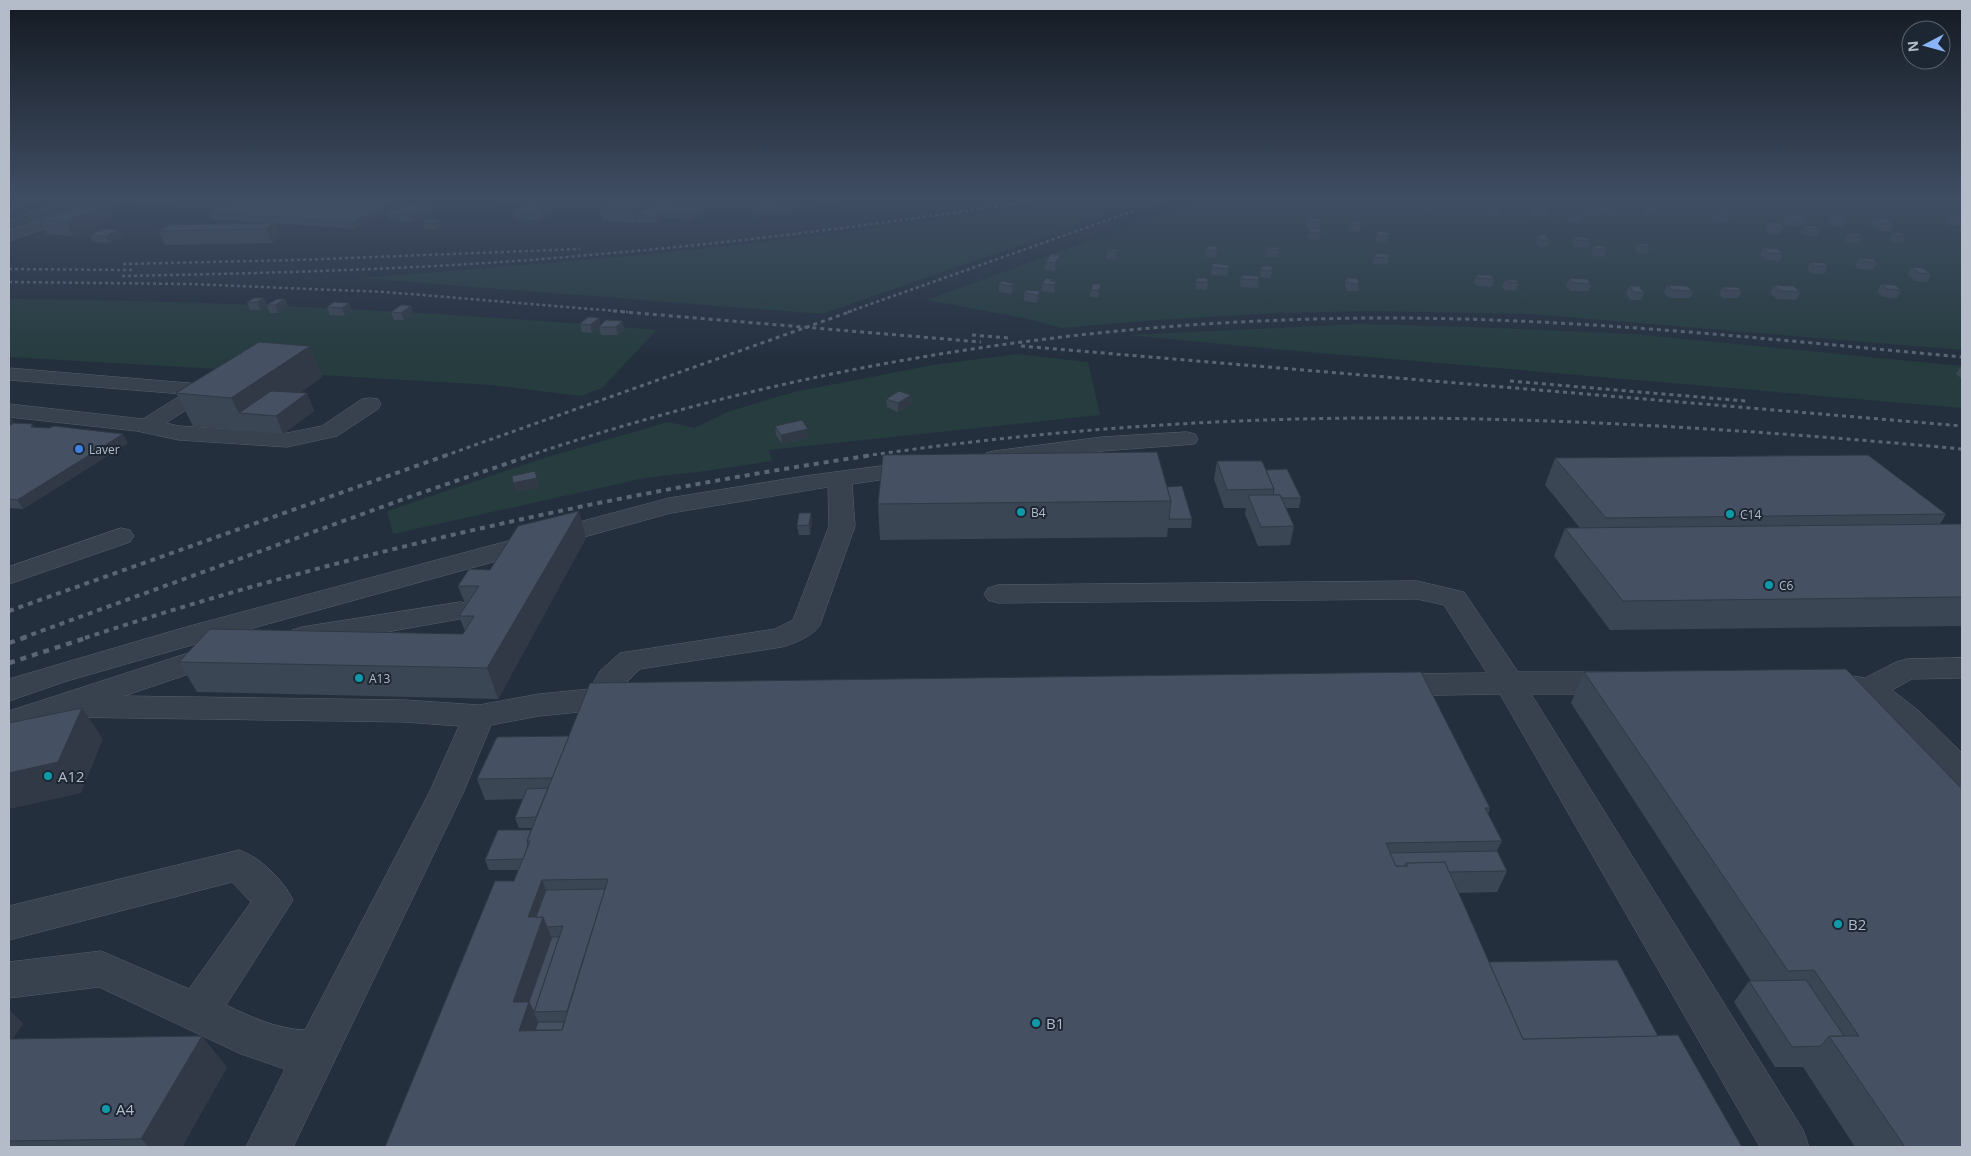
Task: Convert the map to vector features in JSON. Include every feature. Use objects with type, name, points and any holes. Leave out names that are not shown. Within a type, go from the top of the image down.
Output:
[{"type":"street","points":[[9,374],[205,389],[147,426]]},
{"type":"street","points":[[9,411],[147,426],[178,433],[287,440],[329,431],[370,404]]},
{"type":"street","points":[[9,690],[56,674],[196,634],[669,506],[839,478],[1102,444],[1186,439]]},
{"type":"street","points":[[602,697],[611,678],[631,660],[782,637],[805,625],[842,526],[839,478]]},
{"type":"street","points":[[9,576],[121,536]]},
{"type":"street","points":[[998,594],[1417,590],[1454,598],[1509,683],[1786,1147]]},
{"type":"street","points":[[9,723],[232,649],[462,611]]},
{"type":"street","points":[[1869,689],[1907,669],[1962,668]]},
{"type":"street","points":[[1359,685],[1648,683]]},
{"type":"street","points":[[1797,683],[1826,683],[1869,689],[1908,719],[1962,774]]},
{"type":"street","points":[[59,706],[405,711],[479,716],[538,705],[602,697],[652,696]]},
{"type":"street","points":[[269,1147],[446,791],[479,716]]},
{"type":"street","points":[[9,923],[238,865],[274,900],[197,1013]]},
{"type":"street","points":[[9,980],[101,969],[256,1040],[292,1050],[318,1051]]},
{"type":"green space","points":[[670,252],[1001,252],[822,314],[360,278]]},
{"type":"green space","points":[[1059,252],[1962,252],[1962,350],[1530,314],[1372,311],[1275,313],[1061,328],[1028,319],[927,300]]},
{"type":"green space","points":[[9,299],[333,308],[657,330],[602,388],[581,396],[492,385],[9,357]]},
{"type":"green space","points":[[1359,324],[1634,334],[1962,366],[1962,408],[1127,335]]},
{"type":"green space","points":[[1017,354],[1088,362],[1100,415],[769,450],[772,461],[645,478],[393,534],[387,511],[541,459],[668,422],[694,428],[730,411],[794,392],[933,365]]},
{"type":"building","points":[[1768,252],[1781,252],[1783,254]]},
{"type":"building","points":[[1375,253],[1388,254],[1389,258],[1375,257]]},
{"type":"building","points":[[1051,254],[1060,255],[1055,263],[1046,262]]},
{"type":"building","points":[[1859,258],[1873,259],[1877,263],[1862,261]]},
{"type":"building","points":[[1810,262],[1824,263],[1828,266],[1814,266]]},
{"type":"building","points":[[1212,263],[1229,265],[1228,269],[1212,267]]},
{"type":"building","points":[[1261,266],[1272,266],[1272,271],[1261,270]]},
{"type":"building","points":[[1911,267],[1923,268],[1931,274],[1919,273]]},
{"type":"building","points":[[1241,275],[1258,276],[1259,280],[1242,279]]},
{"type":"building","points":[[1476,275],[1491,275],[1494,279],[1479,278]]},
{"type":"building","points":[[1046,278],[1052,279],[1050,281],[1057,281],[1054,285],[1042,284]]},
{"type":"building","points":[[1196,278],[1207,278],[1208,282],[1197,282]]},
{"type":"building","points":[[1346,278],[1357,278],[1359,284],[1349,283]]},
{"type":"building","points":[[1569,278],[1587,279],[1591,284],[1573,283]]},
{"type":"building","points":[[1505,280],[1516,280],[1518,283],[1506,282]]},
{"type":"building","points":[[1002,281],[1015,284],[1012,286],[999,284]]},
{"type":"building","points":[[1093,284],[1101,284],[1099,290],[1091,290]]},
{"type":"building","points":[[1881,284],[1895,285],[1901,290],[1887,289]]},
{"type":"building","points":[[1667,285],[1687,286],[1693,291],[1673,290]]},
{"type":"building","points":[[1774,285],[1794,286],[1800,292],[1780,291]]},
{"type":"building","points":[[1629,286],[1639,286],[1644,293],[1634,292]]},
{"type":"building","points":[[1722,287],[1737,287],[1742,291],[1726,290]]},
{"type":"building","points":[[1027,290],[1040,291],[1038,295],[1024,293]]},
{"type":"building","points":[[254,298],[264,298],[257,302],[247,302]]},
{"type":"building","points":[[277,299],[285,299],[275,305],[267,305]]},
{"type":"building","points":[[334,302],[349,303],[342,308],[327,307]]},
{"type":"building","points":[[401,305],[411,306],[401,313],[391,312]]},
{"type":"building","points":[[588,317],[599,318],[590,325],[580,324]]},
{"type":"building","points":[[606,320],[622,321],[616,327],[599,327]]},
{"type":"building","points":[[259,342],[310,346],[231,398],[176,393]]},
{"type":"building","points":[[271,391],[307,393],[276,416],[239,413]]},
{"type":"building","points":[[899,391],[911,395],[898,403],[886,399]]},
{"type":"building","points":[[802,420],[808,429],[781,435],[775,426]]},
{"type":"building","points":[[14,423],[33,424],[31,427],[49,428],[54,426],[123,434],[17,500],[9,499],[9,426]]},
{"type":"building","points":[[1157,452],[1171,501],[878,504],[883,455]]},
{"type":"building","points":[[1868,455],[1946,514],[1606,518],[1555,458]]},
{"type":"building","points":[[1217,461],[1262,461],[1274,489],[1227,490]]},
{"type":"building","points":[[1287,469],[1301,498],[1282,498],[1280,495],[1273,495],[1274,489],[1266,470]]},
{"type":"building","points":[[535,471],[537,478],[513,483],[512,476]]},
{"type":"building","points":[[1182,486],[1192,519],[1169,519],[1171,501],[1167,487]]},
{"type":"building","points":[[1248,495],[1280,495],[1294,526],[1261,527]]},
{"type":"building","points":[[579,511],[487,668],[179,662],[210,629],[463,634],[474,616],[459,616],[479,586],[458,586],[469,569],[490,570],[518,526]]},
{"type":"building","points":[[799,513],[811,513],[809,525],[797,526]]},
{"type":"building","points":[[1962,524],[1962,597],[1623,601],[1565,528]]},
{"type":"building","name":"B2","points":[[1846,669],[1962,789],[1962,1147],[1905,1147],[1829,1036],[1859,1036],[1814,970],[1788,971],[1584,672]]},
{"type":"building","points":[[1421,672],[1490,808],[1485,808],[1502,841],[1386,843],[1396,866],[1408,866],[1406,863],[1445,862],[1523,1039],[1678,1035],[1742,1147],[385,1147],[495,881],[514,881],[530,841],[527,841],[590,683]],"holes":[[[608,879],[562,1030],[519,1031],[529,1002],[513,1002],[543,917],[528,917],[542,880]]]},
{"type":"building","points":[[82,708],[58,762],[9,773],[9,723]]},
{"type":"building","points":[[569,736],[552,778],[477,779],[497,737]]},
{"type":"building","points":[[548,788],[536,817],[515,818],[527,789]]},
{"type":"building","points":[[498,830],[531,830],[523,859],[485,860]]},
{"type":"building","points":[[1497,851],[1507,871],[1449,872],[1445,862],[1406,863],[1405,866],[1396,866],[1390,853]]},
{"type":"building","points":[[605,889],[567,1011],[534,1012],[563,926],[547,927],[543,917],[536,917],[546,890]]},
{"type":"building","points":[[552,937],[559,937],[534,1012],[529,1002]]},
{"type":"building","points":[[1617,960],[1658,1036],[1523,1039],[1489,962]]},
{"type":"building","points":[[1806,980],[1844,1036],[1829,1036],[1821,1046],[1792,1047],[1749,981]]},
{"type":"building","points":[[538,1022],[564,1022],[562,1030],[535,1030]]},
{"type":"building","name":"A4","points":[[202,1036],[141,1139],[9,1141],[9,1039]]},
{"type":"railway","points":[[123,264],[504,252]]},
{"type":"railway","points":[[122,276],[415,267],[622,252]]},
{"type":"railway","points":[[848,312],[1018,252]]},
{"type":"railway","points":[[9,269],[132,270]]},
{"type":"railway","points":[[9,282],[189,284],[385,292],[628,312]]},
{"type":"railway","points":[[613,311],[806,327]]},
{"type":"railway","points":[[806,327],[852,311]]},
{"type":"railway","points":[[528,456],[631,424],[735,396],[839,372],[945,353],[1051,338],[1158,327],[1265,321],[1373,318],[1521,321],[1668,330],[1962,357]]},
{"type":"railway","points":[[444,456],[806,327]]},
{"type":"railway","points":[[806,327],[981,342]]},
{"type":"railway","points":[[972,335],[1009,338]]},
{"type":"railway","points":[[1021,346],[1962,426]]},
{"type":"railway","points":[[1510,381],[1746,401]]},
{"type":"railway","points":[[865,456],[1066,432],[1202,423],[1337,418],[1475,419],[1614,424],[1754,432],[1962,449]]},
{"type":"railway","points":[[9,611],[447,455]]},
{"type":"railway","points":[[22,638],[412,496],[532,455]]},
{"type":"railway","points":[[85,638],[279,579],[475,530],[673,489],[873,455]]},
{"type":"railway","points":[[9,643],[26,637]]},
{"type":"railway","points":[[9,663],[89,637]]},
{"type":"place","name":"Laver","points":[[79,449]]},
{"type":"place","name":"B4","points":[[1021,512]]},
{"type":"place","name":"C14","points":[[1730,514]]},
{"type":"place","name":"C6","points":[[1769,585]]},
{"type":"place","name":"A13","points":[[359,678]]},
{"type":"place","name":"A12","points":[[48,776]]},
{"type":"place","name":"B2","points":[[1838,924]]},
{"type":"place","name":"B1","points":[[1036,1023]]},
{"type":"place","name":"A4","points":[[106,1109]]}]
